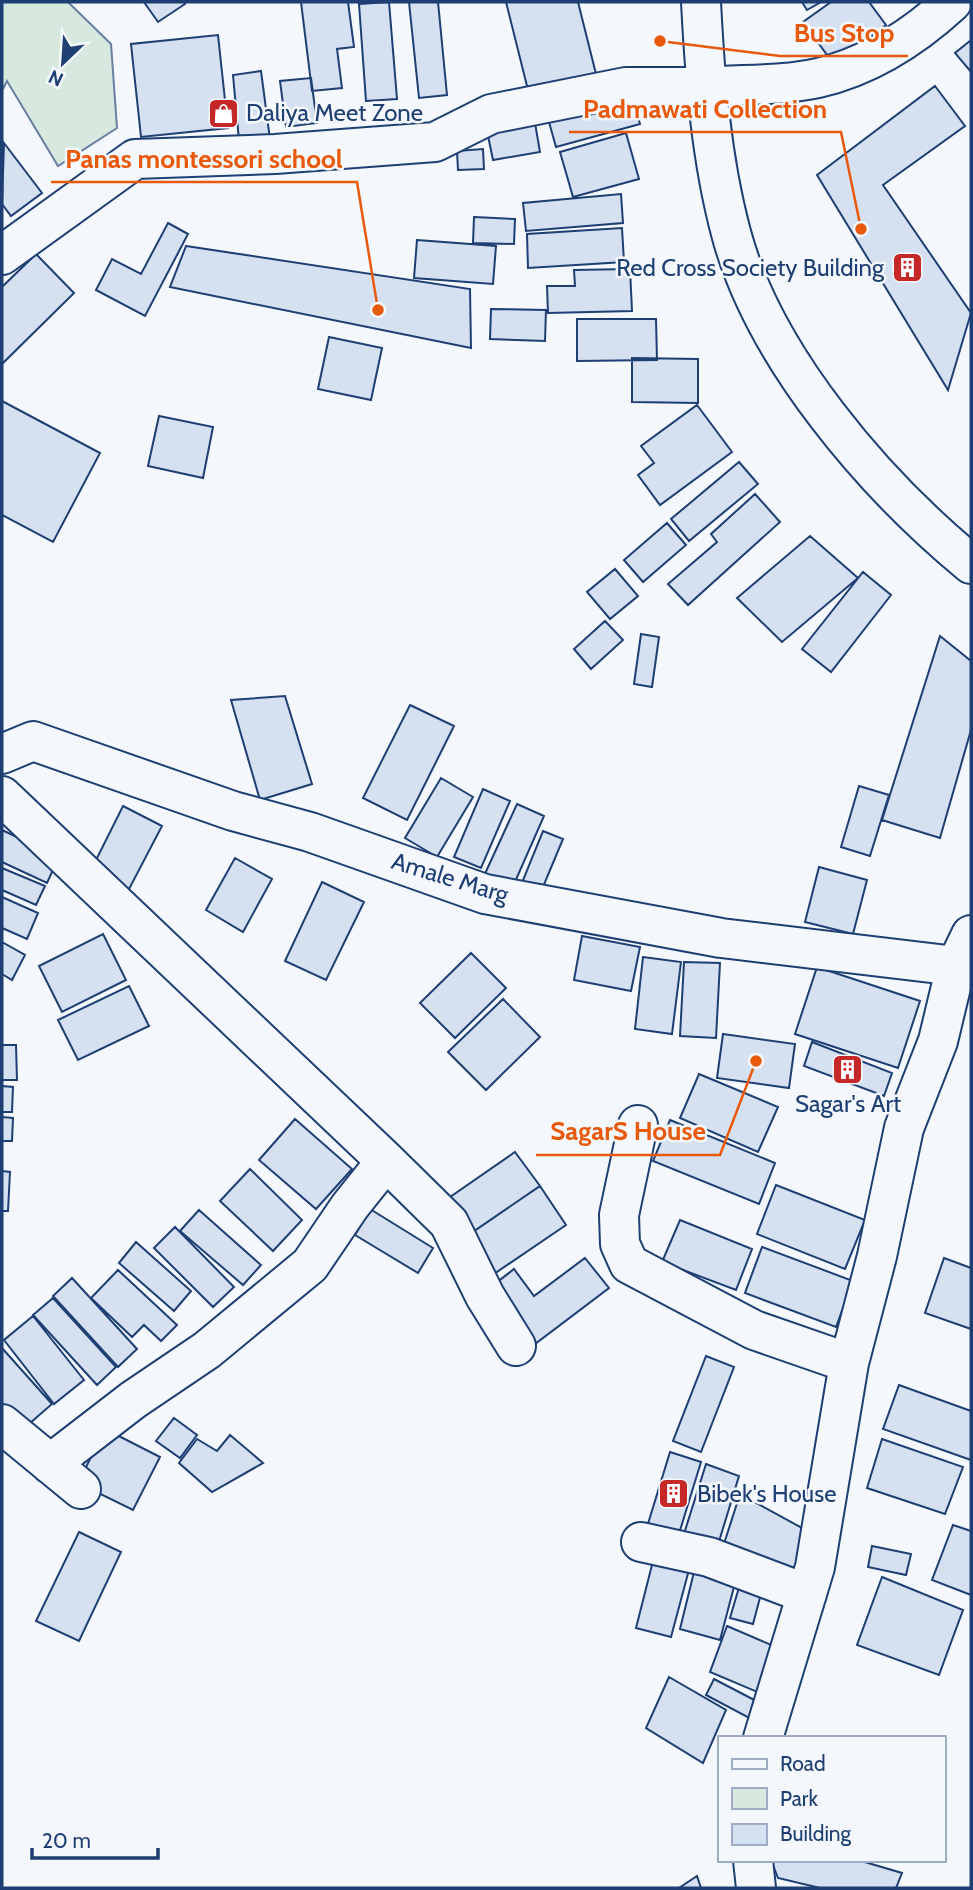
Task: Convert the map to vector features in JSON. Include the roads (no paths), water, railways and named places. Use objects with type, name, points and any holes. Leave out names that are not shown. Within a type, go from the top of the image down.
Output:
[{"type":"main road","points":[[701,2],[705,87],[731,234],[762,313],[808,387],[859,452],[931,531],[971,564]]},
{"type":"main road","points":[[2,255],[135,159],[275,154],[435,142],[491,114],[626,87],[705,87],[817,78],[870,61],[923,29],[952,2]]},
{"type":"main road","name":"Amale Marg","points":[[2,754],[33,741],[233,811],[310,832],[485,894],[721,937],[964,950]]},
{"type":"main road","points":[[2,796],[449,1223],[485,1296],[516,1346]]},
{"type":"main road","points":[[764,1736],[815,1567],[849,1363],[877,1256],[904,1129],[938,1041],[964,950]]},
{"type":"main road","points":[[638,1125],[619,1215],[620,1244],[629,1264],[754,1330],[849,1363]]},
{"type":"main road","points":[[50,1464],[133,1400],[207,1350],[310,1265],[350,1206],[386,1161]]},
{"type":"main road","points":[[2,1424],[81,1489]]},
{"type":"main road","points":[[640,1542],[709,1557],[807,1594]]},
{"type":"main road","points":[[753,1862],[757,1888]]},
{"type":"place","name":"Bus Stop","points":[[660,41]]},
{"type":"place","name":"Daliya Meet Zone","points":[[223,113]]},
{"type":"place","name":"Padmawati Collection","points":[[861,229]]},
{"type":"place","name":"Red Cross Society Building","points":[[907,268]]},
{"type":"place","name":"Panas montessori school","points":[[378,310]]},
{"type":"place","name":"SagarS House","points":[[756,1061]]},
{"type":"place","name":"Sagar's Art","points":[[848,1070]]},
{"type":"place","name":"Bibek's House","points":[[674,1494]]}]
